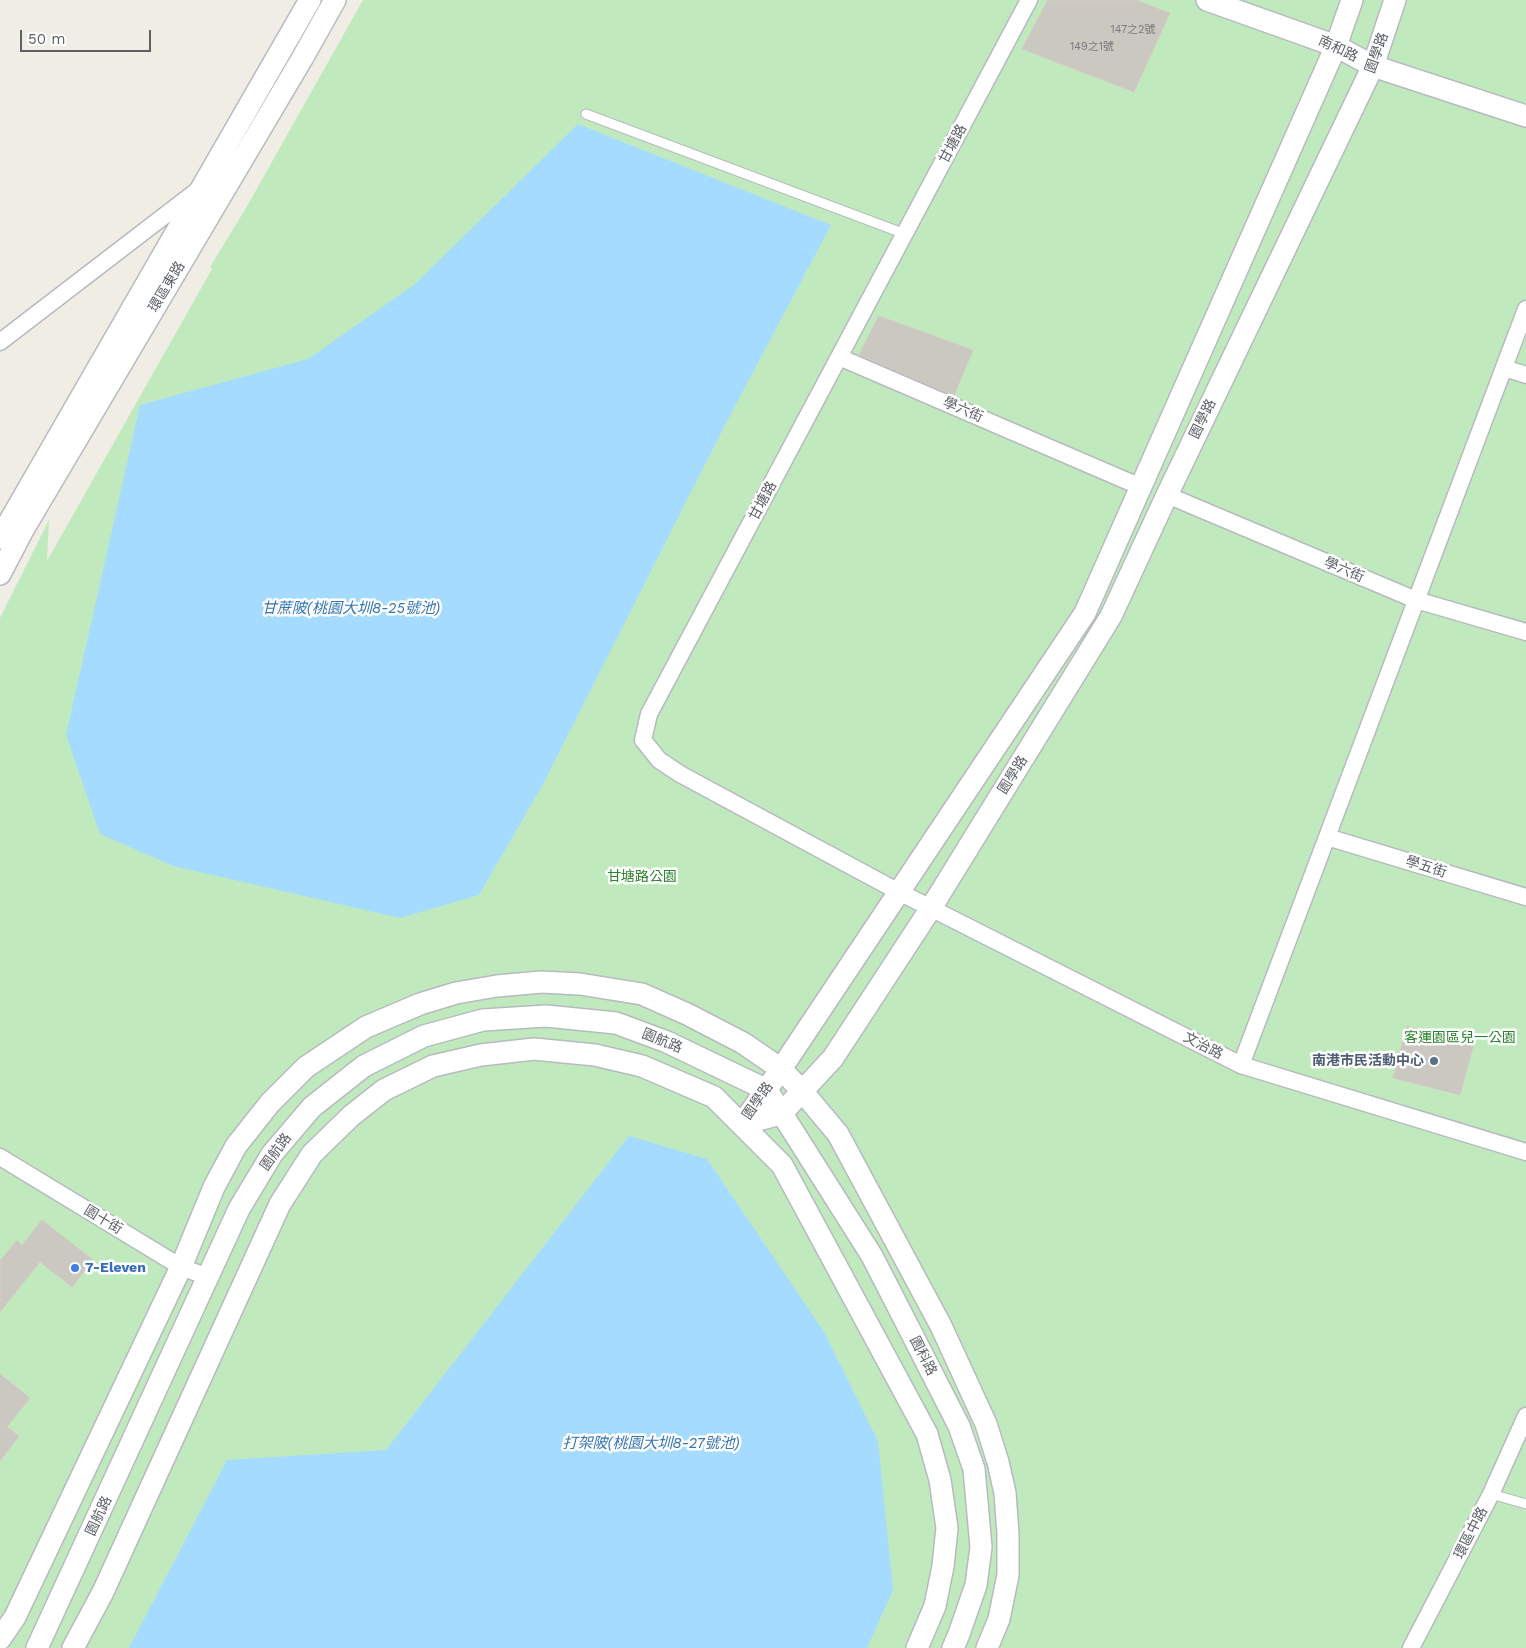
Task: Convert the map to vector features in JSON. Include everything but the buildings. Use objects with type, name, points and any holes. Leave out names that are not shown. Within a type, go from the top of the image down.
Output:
[{"type":"street","name":"環區東路","points":[[0,538],[310,0]]},
{"type":"street","name":"環區東路","points":[[0,574],[28,521],[335,0]]},
{"type":"street","name":"甘塘路","points":[[899,892],[680,774],[659,760],[643,740],[650,714],[1029,0]]},
{"type":"street","name":"南和路","points":[[1207,0],[1336,46],[1373,66],[1526,116]]},
{"type":"street","name":"園學路","points":[[742,1124],[767,1090],[1085,613],[1336,46],[1352,0]]},
{"type":"street","name":"園學路","points":[[742,1124],[782,1114],[833,1058],[930,908],[1111,616],[1167,494],[1373,66],[1395,0]]},
{"type":"street","points":[[0,342],[202,187]]},
{"type":"street","points":[[1241,1065],[1526,309]]},
{"type":"street","name":"學六街","points":[[840,357],[1141,487]]},
{"type":"street","points":[[1504,368],[1526,375]]},
{"type":"street","name":"學六街","points":[[1167,494],[1416,600],[1526,632]]},
{"type":"street","name":"學五街","points":[[1327,837],[1526,897]]},
{"type":"street","name":"文治路","points":[[899,892],[1241,1065],[1526,1152]]},
{"type":"street","points":[[0,1639],[15,1617],[181,1267],[214,1187],[236,1146],[270,1103],[306,1066],[366,1027],[420,1004],[456,992],[541,982],[614,988],[642,994],[744,1043],[781,1068],[838,1134],[941,1326],[986,1424],[998,1462],[1005,1492],[1008,1575],[999,1619],[987,1648]]},
{"type":"street","name":"園航路","points":[[37,1648],[239,1209],[272,1154],[312,1107],[364,1066],[424,1036],[483,1020],[546,1016],[616,1023],[667,1042],[767,1090]]},
{"type":"street","points":[[73,1648],[103,1592],[280,1204],[312,1154],[351,1116],[384,1090],[433,1066],[481,1055],[534,1049],[595,1055],[642,1066],[714,1097],[782,1165],[927,1434],[940,1480],[947,1528],[943,1566],[935,1606],[917,1648]]},
{"type":"street","name":"園科路","points":[[767,1090],[872,1256],[959,1426],[974,1469],[981,1547],[976,1585],[953,1648]]},
{"type":"street","name":"園十街","points":[[0,1157],[181,1267],[208,1277]]},
{"type":"street","name":"環區中路","points":[[1411,1648],[1491,1494],[1526,1416]]},
{"type":"lane","points":[[586,114],[905,234]]},
{"type":"lane","points":[[1491,1494],[1526,1504]]},
{"type":"green space","points":[[363,0],[1526,0],[1526,1648],[0,1648],[0,618],[49,520],[47,561],[212,269],[210,267],[246,208]]},
{"type":"water","name":"甘蔗陂(桃園大圳8-25號池)","points":[[578,124],[831,225],[725,425],[542,786],[479,895],[400,918],[173,866],[100,834],[66,735],[140,405],[308,359],[415,284]]},
{"type":"water","name":"打架陂(桃園大圳8-27號池)","points":[[629,1136],[707,1159],[824,1332],[878,1441],[893,1590],[867,1648],[129,1648],[227,1460],[386,1450]]},
{"type":"place","name":"南港市民活動中心","points":[[1434,1061]]},
{"type":"place","name":"7-Eleven","points":[[75,1268]]},
{"type":"park label","name":"甘塘路公園","points":[[642,877]]},
{"type":"park label","name":"客運園區兒一公園","points":[[1460,1038]]}]
